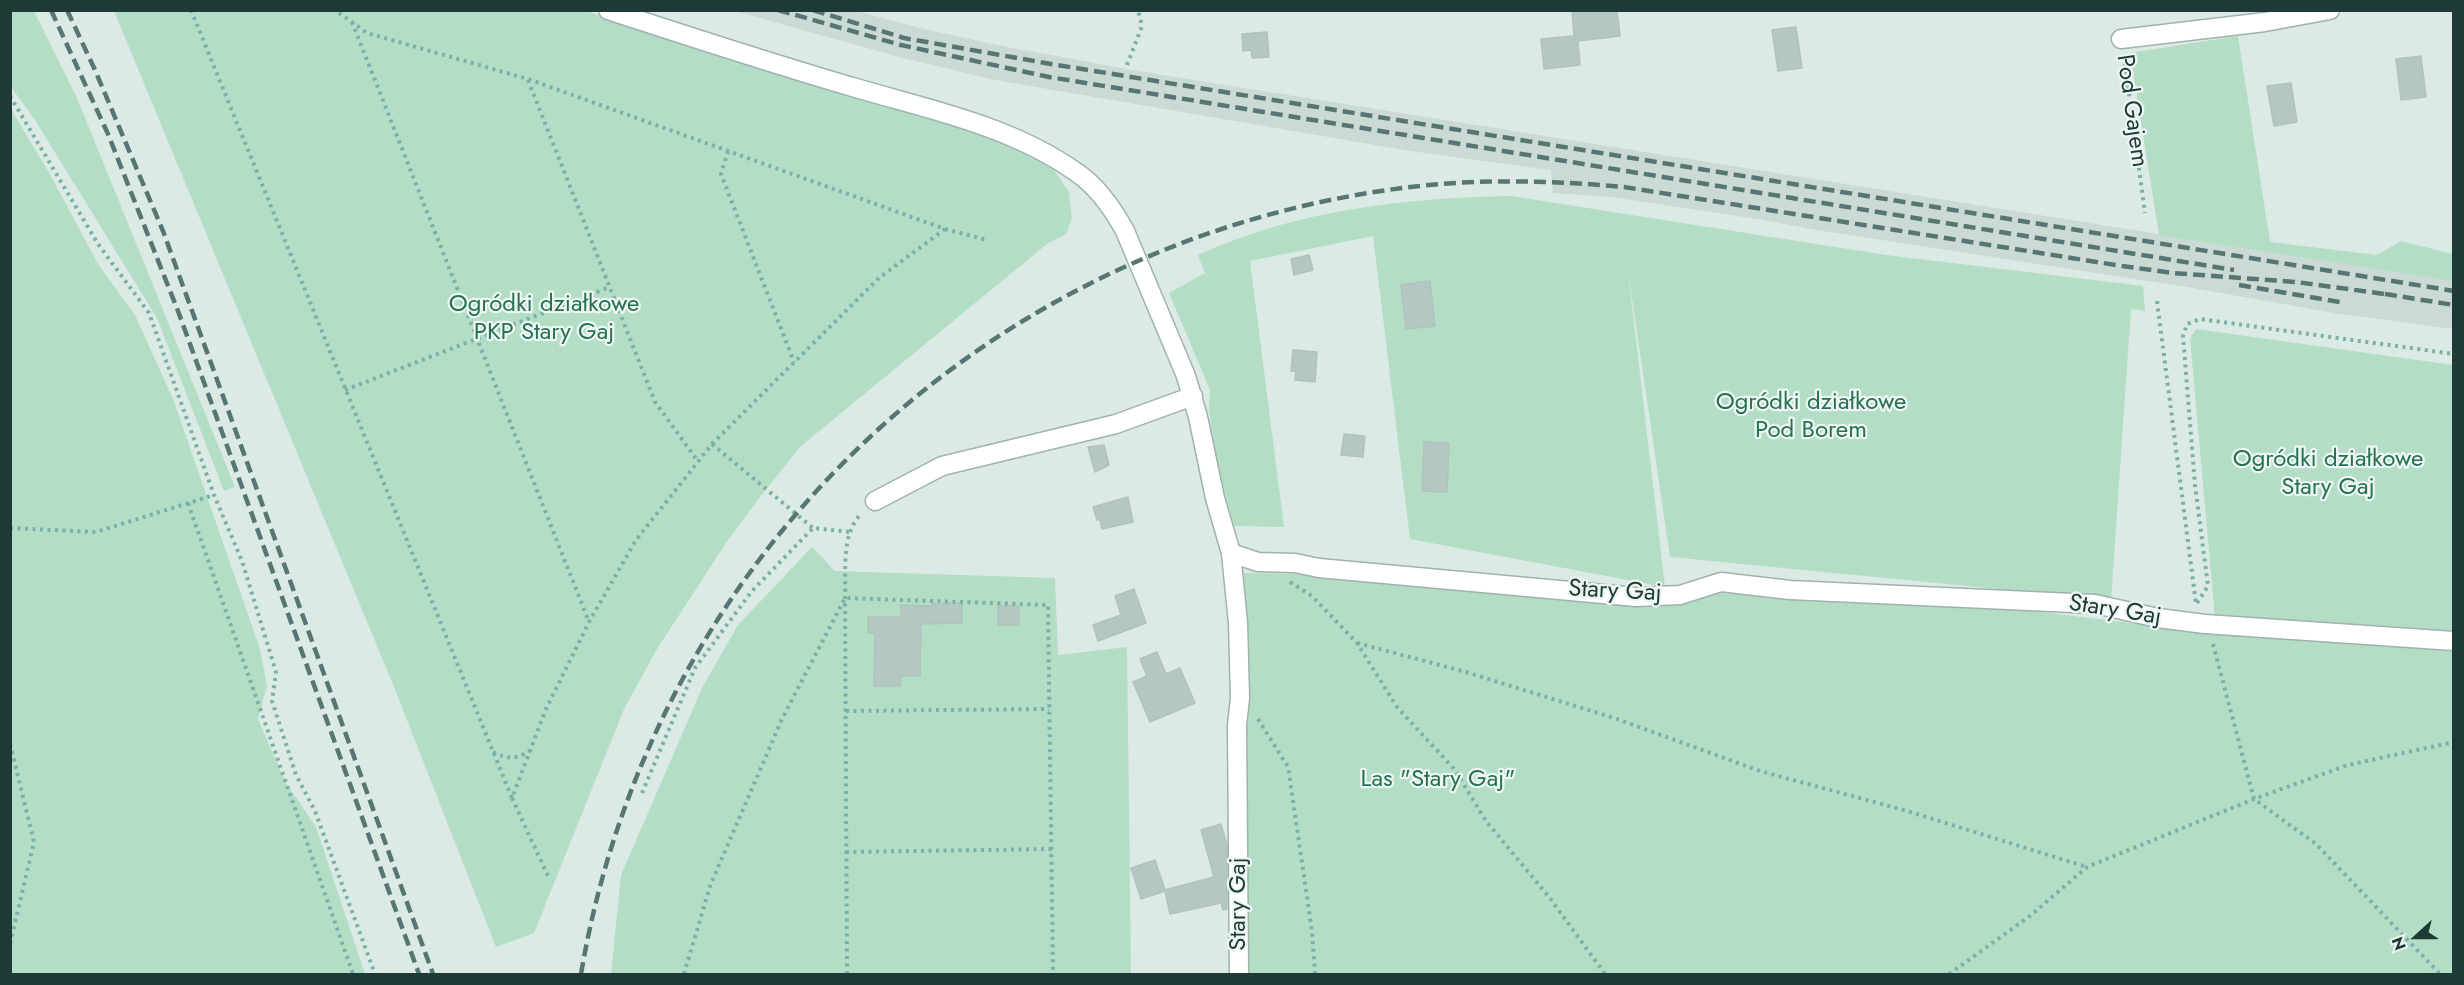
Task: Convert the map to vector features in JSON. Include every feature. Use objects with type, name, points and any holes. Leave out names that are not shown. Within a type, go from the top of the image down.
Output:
[{"type":"street","points":[[608,10],[856,88],[969,120],[1033,146],[1079,173],[1100,195],[1125,231],[1193,396],[1215,498],[1231,553]]},
{"type":"street","name":"Pod Gajem","points":[[2121,39],[2265,22],[2330,10]]},
{"type":"street","points":[[875,501],[942,466],[1116,424],[1193,396]]},
{"type":"street","name":"Stary Gaj","points":[[1239,975],[1237,726],[1240,698],[1237,609],[1231,553],[1258,562],[1296,563],[1318,568],[1460,579],[1636,597],[1680,596],[1721,582],[1802,591],[2095,604],[2158,618],[2205,624],[2454,640]]},
{"type":"path","points":[[191,10],[493,752],[548,876]]},
{"type":"path","points":[[335,10],[367,33],[528,79],[945,229],[987,240]]},
{"type":"path","points":[[1127,65],[1142,26],[1138,10]]},
{"type":"path","points":[[352,21],[589,622]]},
{"type":"path","name":"Pod Gajem","points":[[2121,39],[2145,213]]},
{"type":"path","points":[[528,79],[655,402],[697,460]]},
{"type":"path","points":[[10,96],[98,244],[149,314],[214,495],[242,561],[276,672],[272,701],[296,776],[315,811],[375,975]]},
{"type":"path","points":[[728,151],[722,174],[794,362]]},
{"type":"path","points":[[512,798],[546,709],[589,622],[636,540],[697,460],[712,444],[879,278],[945,229]]},
{"type":"path","points":[[345,390],[609,286]]},
{"type":"path","points":[[2157,301],[2196,603],[2217,655],[2254,798],[2316,844],[2440,975]]},
{"type":"path","points":[[2196,603],[2208,586],[2195,485],[2183,336],[2187,324],[2200,319],[2454,354]]},
{"type":"path","points":[[712,444],[813,528],[850,532]]},
{"type":"path","points":[[10,528],[96,531],[214,495]]},
{"type":"path","points":[[847,975],[845,598],[847,550],[852,523],[875,501]]},
{"type":"path","points":[[188,503],[353,975]]},
{"type":"path","points":[[642,793],[695,668],[752,591],[813,528]]},
{"type":"path","points":[[1285,579],[1312,596],[1357,643],[1397,707],[1455,770],[1486,821],[1549,897],[1605,975]]},
{"type":"path","points":[[845,598],[1048,604],[1053,975]]},
{"type":"path","points":[[684,975],[714,875],[782,719],[845,598]]},
{"type":"path","points":[[1357,643],[1466,672],[1617,719],[1760,771],[1907,811],[2087,867]]},
{"type":"path","points":[[1240,698],[1258,719],[1288,767],[1312,931],[1315,975]]},
{"type":"path","points":[[846,711],[1050,709]]},
{"type":"path","points":[[1949,975],[2030,916],[2087,867],[2254,798],[2348,765],[2454,742]]},
{"type":"path","points":[[10,744],[34,842],[10,944]]},
{"type":"path","points":[[493,752],[508,759],[520,757],[530,751]]},
{"type":"path","points":[[846,852],[1052,849]]},
{"type":"shaded area","points":[[735,11],[856,11],[997,45],[1138,71],[2453,281],[2453,329],[2334,313],[2187,287],[1612,197],[1553,193],[1551,170],[1410,151],[995,80],[899,57]]},
{"type":"green space","points":[[11,10],[34,11],[77,98],[235,487],[224,491],[157,318],[35,120],[11,87]]},
{"type":"green space","name":"Ogródki działkowe PKP Stary Gaj","points":[[114,11],[586,11],[972,130],[1031,154],[1051,166],[1069,192],[1072,218],[1066,234],[1047,244],[801,446],[728,540],[657,649],[624,709],[534,933],[496,947],[394,687]]},
{"type":"green space","points":[[2238,36],[2270,242],[2377,255],[2401,241],[2453,254],[2453,281],[2159,235],[2130,53]]},
{"type":"green space","points":[[11,109],[51,176],[98,264],[135,315],[173,399],[260,649],[267,686],[258,719],[286,783],[316,827],[365,974],[11,974]]},
{"type":"green space","name":"Ogródki działkowe Pod Borem","points":[[1511,196],[1886,255],[2143,286],[2145,311],[2131,309],[2111,600],[1670,557],[1628,271],[1665,587],[1410,539],[1373,236],[1250,261],[1284,527],[1234,526],[1216,459],[1209,411],[1210,390],[1169,293],[1205,273],[1198,255],[1273,227],[1351,209],[1431,200]]},
{"type":"green space","name":"Ogródki działkowe Stary Gaj","points":[[2196,329],[2453,365],[2453,632],[2215,618],[2190,339]]},
{"type":"green space","points":[[812,547],[835,571],[1055,578],[1058,655],[1127,647],[1131,974],[611,974],[621,875],[703,686],[738,625]]},
{"type":"green space","name":"Las \"Stary Gaj\"","points":[[1244,573],[1314,574],[1689,599],[1717,593],[2000,607],[2196,631],[2453,645],[2453,974],[1235,974],[1245,624]]},
{"type":"building","points":[[1572,10],[1617,10],[1620,36],[1578,41],[1580,65],[1544,69],[1541,39],[1574,36]]},
{"type":"building","points":[[1796,27],[1802,68],[1778,71],[1772,30]]},
{"type":"building","points":[[1267,32],[1269,57],[1252,58],[1251,50],[1243,51],[1242,34]]},
{"type":"building","points":[[2421,56],[2426,97],[2401,100],[2396,59]]},
{"type":"building","points":[[2291,83],[2297,122],[2274,126],[2267,86]]},
{"type":"building","points":[[1309,255],[1313,270],[1294,275],[1291,259]]},
{"type":"building","points":[[1430,281],[1435,326],[1406,329],[1401,285]]},
{"type":"building","points":[[1293,350],[1317,352],[1315,382],[1295,380],[1296,371],[1291,371]]},
{"type":"building","points":[[1344,434],[1365,436],[1363,457],[1341,455]]},
{"type":"building","points":[[1424,442],[1449,443],[1447,492],[1422,491]]},
{"type":"building","points":[[1104,445],[1109,465],[1095,472],[1088,447]]},
{"type":"building","points":[[1128,497],[1133,522],[1102,529],[1093,507]]},
{"type":"building","points":[[1134,589],[1146,623],[1098,641],[1093,625],[1121,615],[1115,596]]},
{"type":"building","points":[[962,603],[962,623],[921,624],[920,676],[900,676],[900,686],[874,686],[875,633],[868,633],[868,617],[901,617],[901,605],[932,606],[932,604]]},
{"type":"building","points":[[998,606],[1019,606],[1019,625],[998,625]]},
{"type":"building","points":[[1157,652],[1166,674],[1180,668],[1195,703],[1150,722],[1133,682],[1147,676],[1140,659]]},
{"type":"building","points":[[1221,824],[1227,845],[1227,909],[1223,910],[1221,903],[1170,914],[1165,891],[1141,899],[1131,868],[1155,860],[1165,890],[1214,877],[1201,830]]},
{"type":"railway","points":[[51,10],[108,134],[178,311],[419,974]]},
{"type":"railway","points":[[67,10],[163,231],[433,974]]},
{"type":"railway","points":[[778,10],[901,45],[1049,77],[2234,270]]},
{"type":"railway","points":[[813,10],[904,38],[1051,64],[2454,291]]},
{"type":"railway","points":[[581,974],[620,820],[683,677],[768,549],[871,436],[991,341],[1125,267],[1272,214],[1429,185],[1526,181],[1624,187],[2122,266],[2173,273],[2296,282],[2392,295]]},
{"type":"railway","points":[[2239,285],[2340,302]]},
{"type":"railway","points":[[2385,294],[2454,305]]}]
